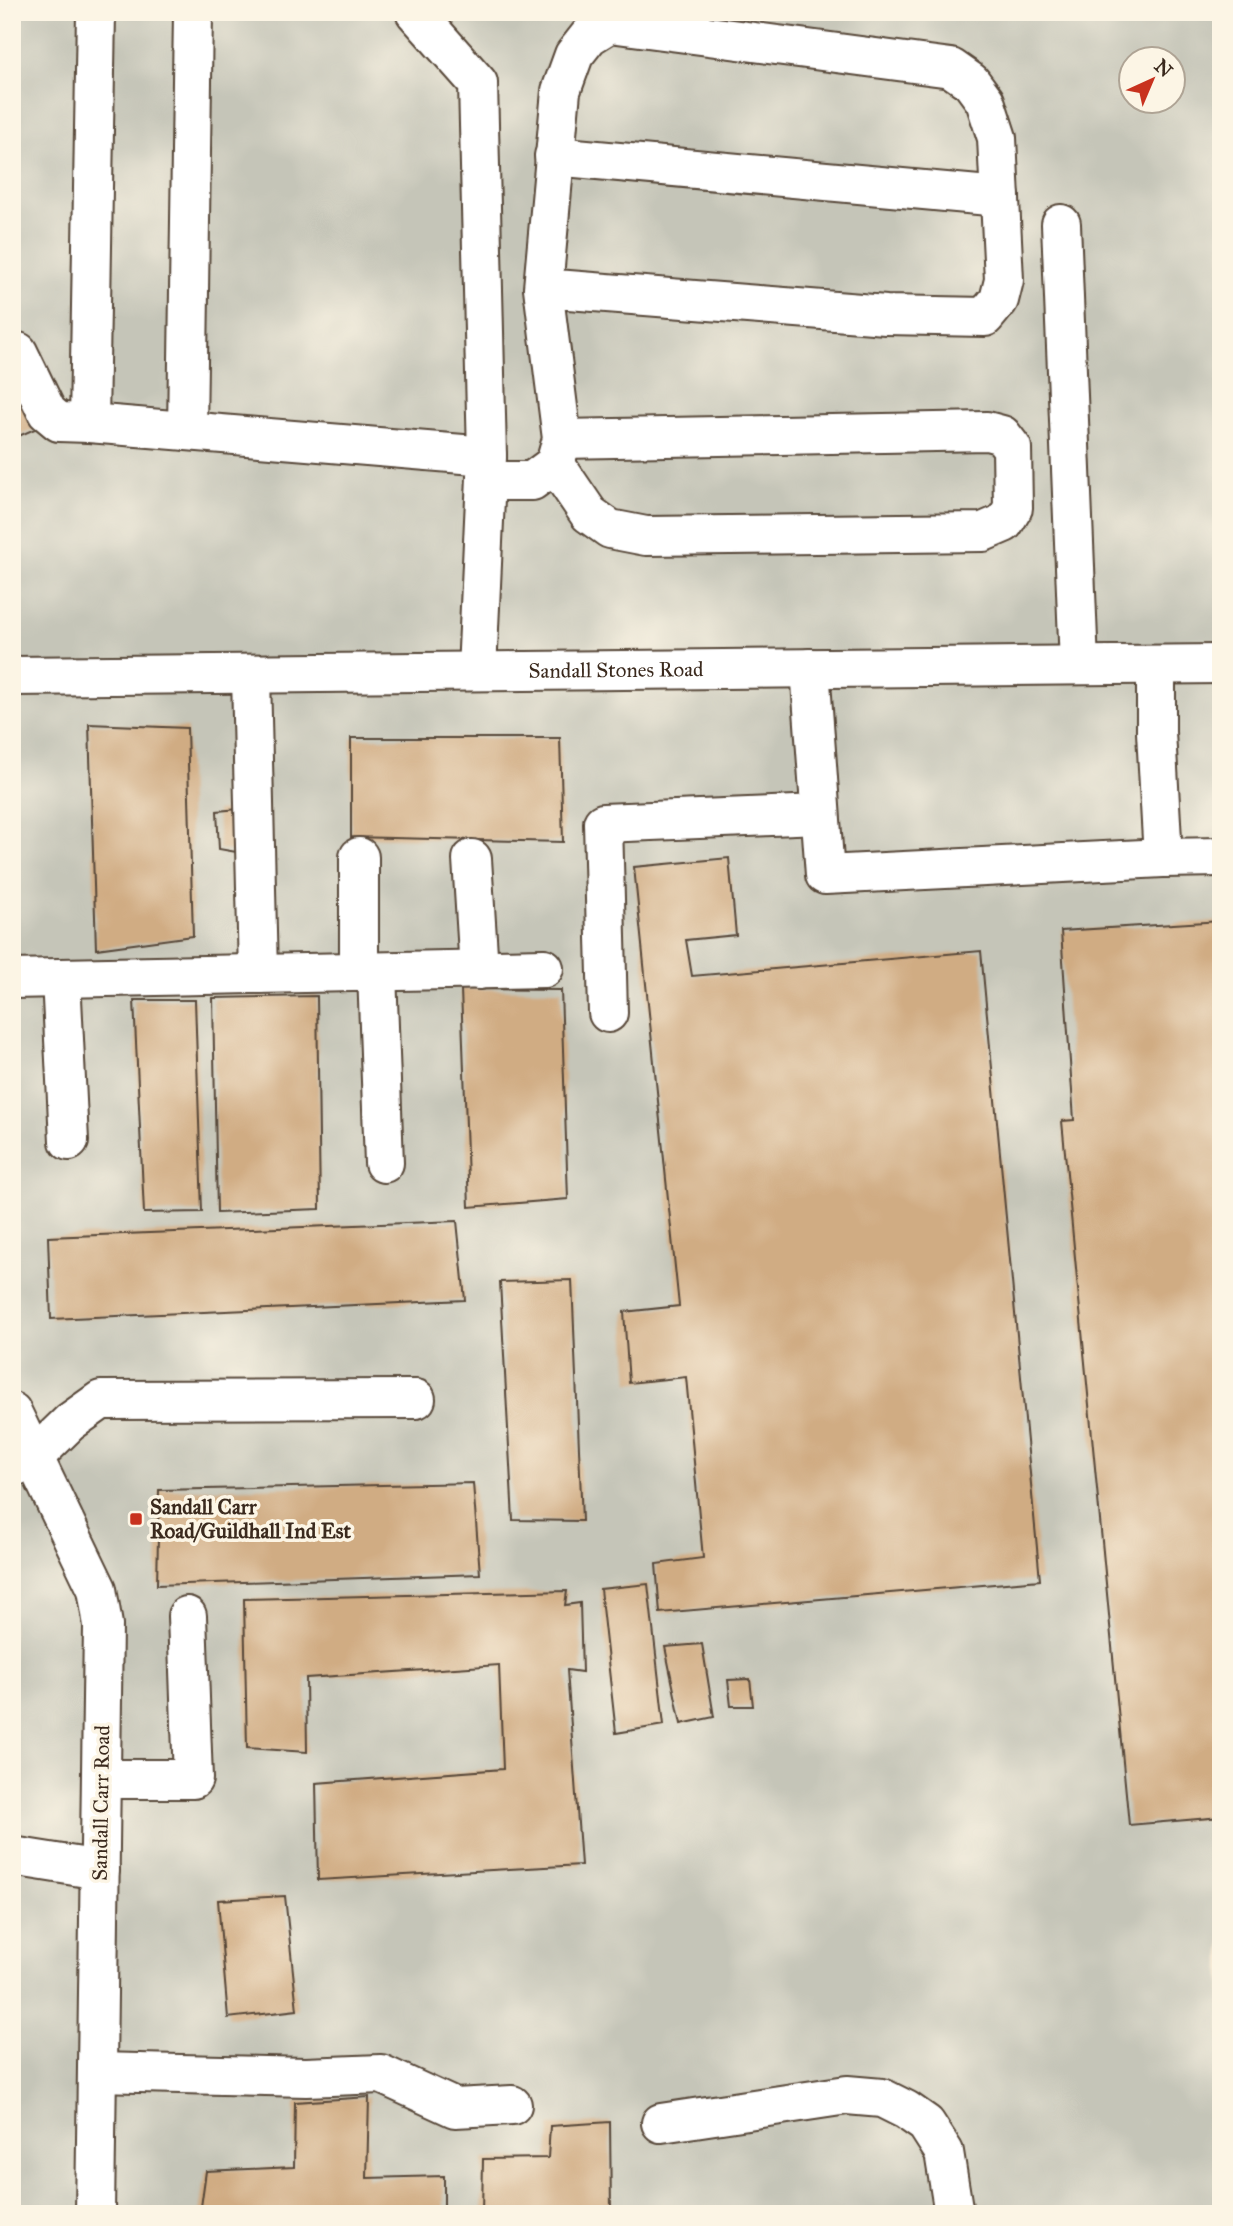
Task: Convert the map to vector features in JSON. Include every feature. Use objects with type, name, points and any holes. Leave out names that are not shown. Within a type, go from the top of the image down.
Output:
[{"type":"street","points":[[89,423],[96,12]]},
{"type":"street","points":[[187,432],[193,12]]},
{"type":"street","points":[[415,12],[478,83],[487,469],[477,671]]},
{"type":"street","points":[[18,352],[47,412],[59,422],[187,432],[487,469],[532,481],[559,451],[987,431],[1002,435],[1012,448],[1013,508],[1004,523],[983,533],[646,536],[610,529],[589,514],[559,451],[543,288],[561,91],[574,55],[589,36],[610,23],[951,68],[971,82],[985,101],[997,138],[1004,280],[999,300],[985,317],[886,315],[543,288]]},
{"type":"street","points":[[554,156],[1000,197]]},
{"type":"street","points":[[1060,224],[1079,665]]},
{"type":"street","name":"Sandall Stones Road","points":[[12,676],[1221,664]]},
{"type":"street","points":[[1156,665],[1156,732],[1163,858]]},
{"type":"street","points":[[810,668],[825,875],[1221,857]]},
{"type":"street","points":[[250,675],[258,974]]},
{"type":"street","points":[[608,1013],[603,823],[819,814]]},
{"type":"street","points":[[359,857],[384,1163]]},
{"type":"street","points":[[472,859],[479,970]]},
{"type":"street","points":[[12,979],[544,968]]},
{"type":"street","points":[[61,978],[69,1141]]},
{"type":"street","points":[[23,1463],[101,1400],[416,1399]]},
{"type":"street","name":"Sandall Carr Road","points":[[12,1412],[23,1463],[97,1588],[103,1625],[95,2214]]},
{"type":"street","points":[[101,1779],[192,1779],[187,1616]]},
{"type":"street","points":[[12,1856],[100,1870]]},
{"type":"street","points":[[97,2072],[306,2077],[381,2074],[455,2108],[512,2105]]},
{"type":"street","points":[[661,2123],[847,2095],[882,2098],[926,2124],[944,2152],[954,2214]]},
{"type":"shaded area","points":[[12,12],[1221,12],[1221,2214],[12,2214]]},
{"type":"building","points":[[12,349],[44,425],[12,439]]},
{"type":"building","points":[[89,724],[187,728],[193,936],[96,949]]},
{"type":"building","points":[[351,738],[560,738],[563,842],[351,837]]},
{"type":"building","points":[[239,809],[242,853],[219,849],[217,811]]},
{"type":"building","points":[[729,858],[736,935],[686,940],[692,976],[981,951],[1040,1580],[660,1613],[656,1564],[703,1558],[686,1377],[629,1383],[624,1312],[679,1306],[634,867]]},
{"type":"building","points":[[1221,921],[1221,1817],[1129,1825],[1062,1121],[1074,1120],[1061,931]]},
{"type":"building","points":[[461,989],[561,990],[568,1199],[469,1207]]},
{"type":"building","points":[[317,996],[320,1209],[217,1213],[213,998]]},
{"type":"building","points":[[134,1000],[195,1000],[202,1212],[144,1213]]},
{"type":"building","points":[[457,1221],[465,1300],[51,1319],[48,1237]]},
{"type":"building","points":[[572,1280],[582,1521],[513,1520],[500,1282]]},
{"type":"building","points":[[473,1483],[480,1574],[157,1585],[159,1490]]},
{"type":"building","points":[[648,1584],[664,1725],[616,1733],[600,1589]]},
{"type":"building","points":[[567,1591],[565,1605],[580,1603],[582,1672],[567,1670],[581,1865],[318,1880],[316,1783],[503,1769],[499,1665],[306,1678],[307,1752],[247,1748],[244,1599]]},
{"type":"building","points":[[702,1644],[714,1717],[681,1724],[665,1647]]},
{"type":"building","points":[[750,1679],[753,1706],[731,1706],[728,1680]]},
{"type":"building","points":[[285,1896],[297,2010],[228,2018],[218,1900]]},
{"type":"building","points":[[369,2097],[367,2178],[444,2176],[444,2214],[200,2214],[206,2171],[294,2167],[295,2102]]},
{"type":"building","points":[[610,2122],[611,2214],[482,2214],[483,2159],[548,2158],[550,2126]]},
{"type":"place","name":"Sandall Carr Road/Guildhall Ind Est","points":[[136,1519]]}]
